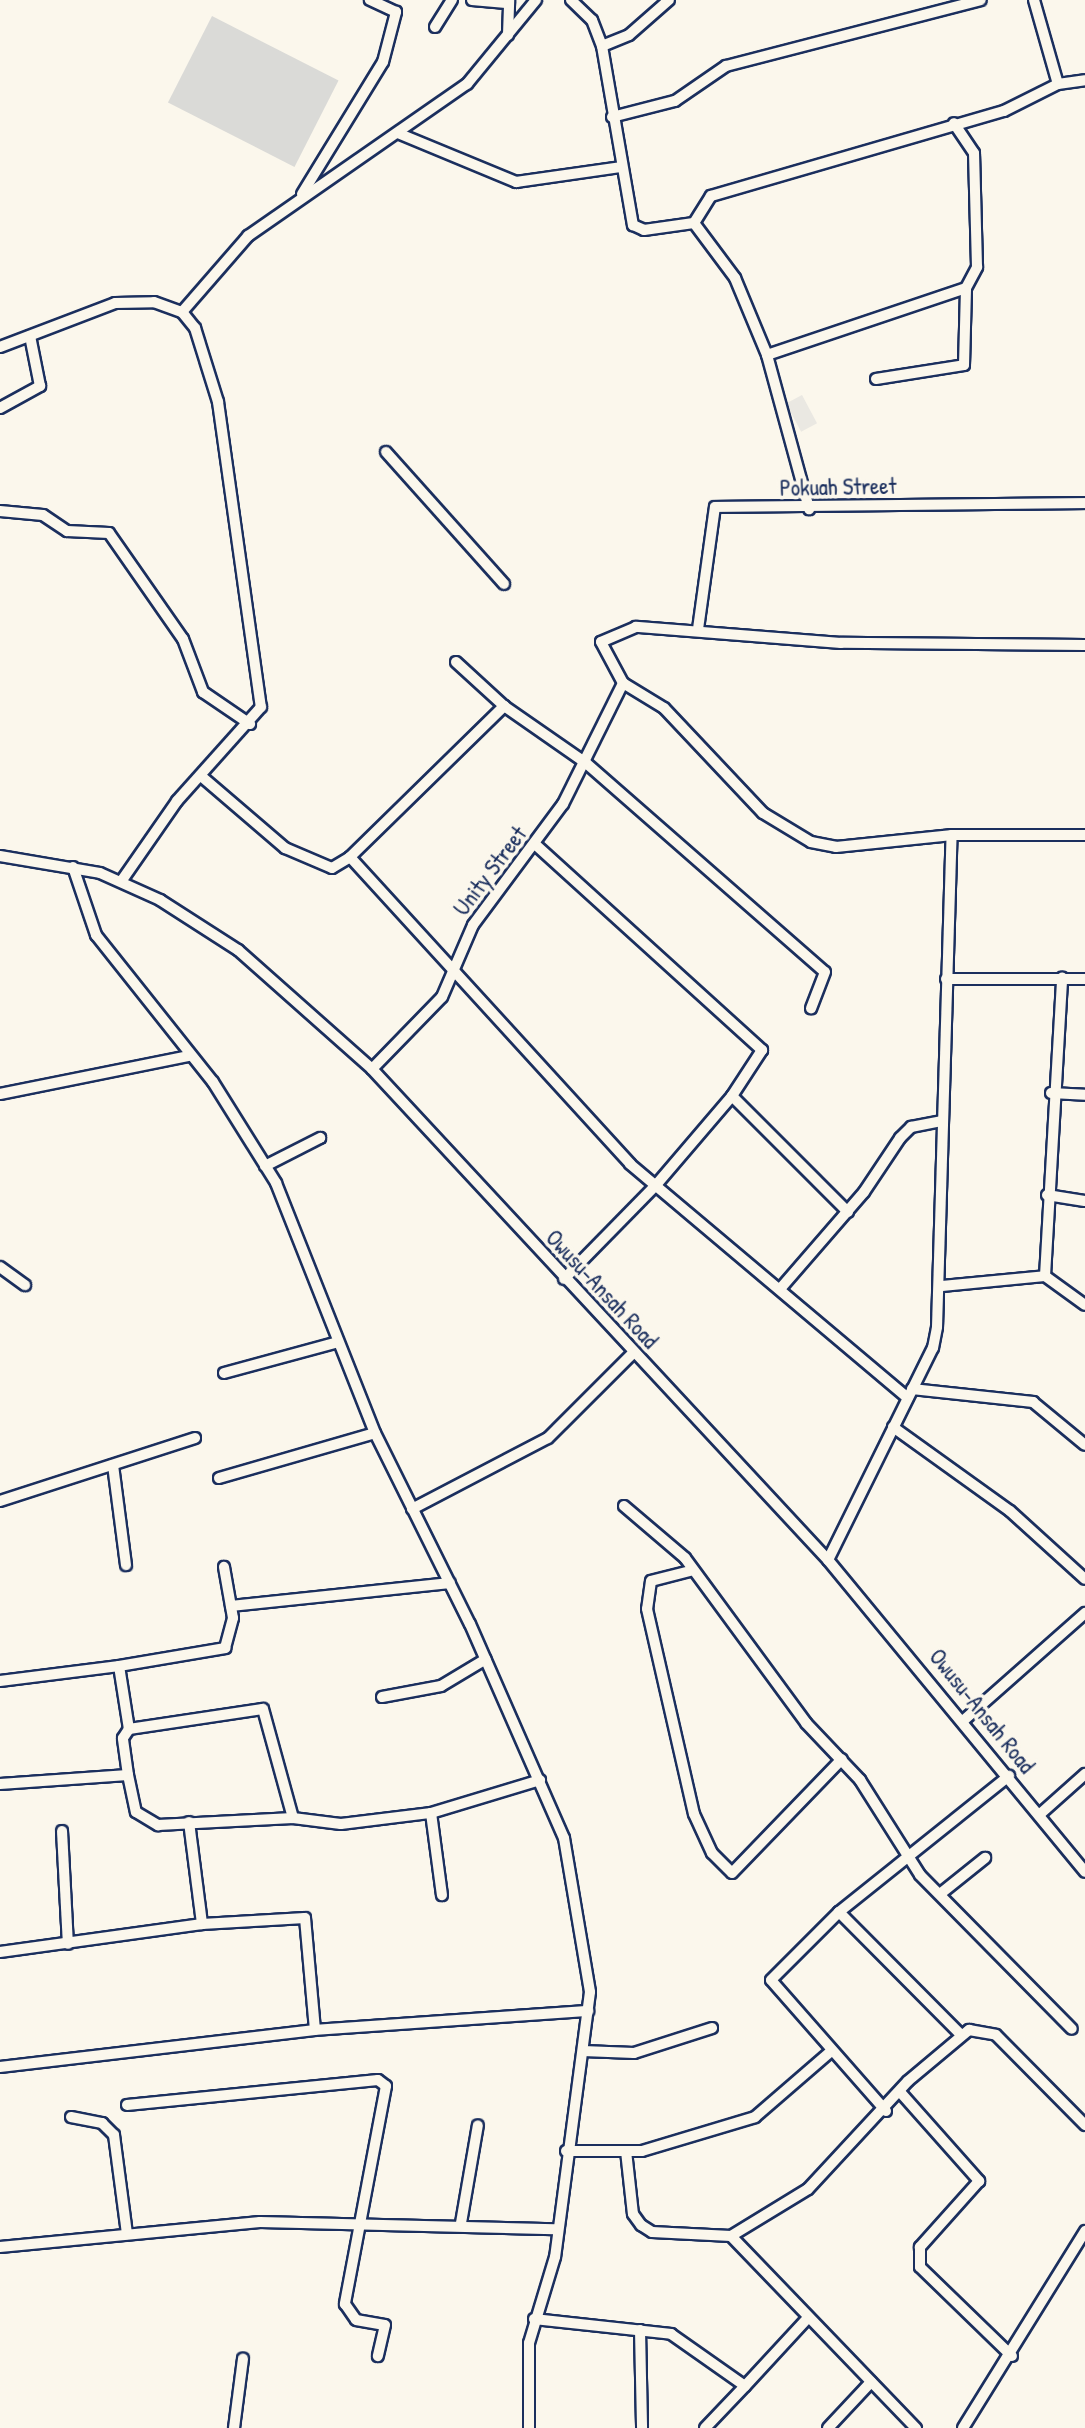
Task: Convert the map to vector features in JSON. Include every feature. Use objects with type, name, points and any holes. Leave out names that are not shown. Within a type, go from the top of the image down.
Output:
[{"type":"street","points":[[300,198],[377,74],[397,6],[370,0]]},
{"type":"street","points":[[435,27],[452,0]]},
{"type":"street","points":[[472,0],[509,1],[508,35]]},
{"type":"street","points":[[182,312],[230,252],[300,198],[400,134],[467,84],[536,0]]},
{"type":"street","points":[[571,0],[592,20],[602,46],[612,117],[637,229],[694,223]]},
{"type":"street","points":[[602,46],[628,35],[669,0]]},
{"type":"street","points":[[930,0],[933,13]]},
{"type":"street","points":[[612,117],[675,101],[726,66],[981,0]]},
{"type":"street","points":[[1034,0],[1058,84]]},
{"type":"street","points":[[694,223],[712,196],[954,123],[1004,111],[1058,84],[1085,80]]},
{"type":"street","points":[[876,379],[964,365],[965,288],[977,267],[974,153],[954,123]]},
{"type":"street","points":[[400,134],[516,182],[622,167]]},
{"type":"street","points":[[694,223],[735,278],[767,355],[808,509]]},
{"type":"street","points":[[767,355],[965,288]]},
{"type":"street","points":[[0,347],[125,301],[154,302],[182,312],[207,355],[218,402],[262,698],[250,724],[201,776],[122,880]]},
{"type":"street","points":[[0,408],[40,387],[30,336]]},
{"type":"street","points":[[386,452],[504,584]]},
{"type":"street","name":"Pokuah Street","points":[[698,629],[715,507],[808,509],[1085,503]]},
{"type":"street","points":[[0,511],[43,515],[67,531],[108,533],[183,639],[203,692],[250,724]]},
{"type":"street","points":[[1085,645],[841,643],[698,629],[636,626],[607,635],[603,654],[623,683],[664,708],[790,833],[836,847],[952,835],[1085,835]]},
{"type":"street","points":[[456,662],[504,706],[586,762],[825,972],[811,1008]]},
{"type":"street","name":"Unity Street","points":[[372,1069],[429,1013],[454,972],[473,925],[537,846],[586,762],[623,683]]},
{"type":"street","points":[[201,776],[314,865],[331,868],[350,857],[504,706]]},
{"type":"street","points":[[828,1560],[933,1348],[942,1286],[942,1121],[952,835]]},
{"type":"street","points":[[537,846],[761,1046],[761,1058],[732,1096],[655,1186],[564,1279]]},
{"type":"street","name":"Owusu-Ansah Road","points":[[0,856],[73,867],[122,880],[238,950],[372,1069],[564,1279],[828,1560],[964,1720],[1085,1872]]},
{"type":"street","points":[[350,857],[655,1186],[910,1394],[1033,1402],[1085,1445]]},
{"type":"street","points":[[73,867],[96,935],[189,1056],[265,1166],[302,1241],[374,1433],[486,1659],[564,1838],[579,1905],[588,2011],[555,2229],[555,2257],[534,2319],[529,2428]]},
{"type":"street","points":[[1045,1276],[1051,1093],[1062,977]]},
{"type":"street","points":[[946,979],[1085,979]]},
{"type":"street","points":[[0,1094],[189,1056]]},
{"type":"street","points":[[1051,1093],[1085,1095]]},
{"type":"street","points":[[732,1096],[848,1212]]},
{"type":"street","points":[[780,1289],[848,1212],[911,1127],[942,1121]]},
{"type":"street","points":[[265,1166],[320,1138]]},
{"type":"street","points":[[1048,1195],[1085,1201]]},
{"type":"street","points":[[0,1267],[26,1284]]},
{"type":"street","points":[[942,1286],[1045,1276],[1085,1305]]},
{"type":"street","points":[[224,1373],[338,1342]]},
{"type":"street","points":[[412,1509],[548,1438],[633,1353]]},
{"type":"street","points":[[893,1427],[1010,1511],[1085,1579]]},
{"type":"street","points":[[219,1478],[374,1433]]},
{"type":"street","points":[[0,1501],[195,1438]]},
{"type":"street","points":[[113,1465],[126,1565]]},
{"type":"street","points":[[624,1506],[685,1558],[690,1571],[842,1759],[909,1857],[940,1894],[1072,2029]]},
{"type":"street","points":[[0,1681],[119,1666],[225,1648],[232,1632],[225,1567]]},
{"type":"street","points":[[690,1571],[651,1581],[647,1609],[694,1814],[712,1853],[732,1873],[842,1759]]},
{"type":"street","points":[[231,1606],[450,1583]]},
{"type":"street","points":[[964,1720],[1085,1613]]},
{"type":"street","points":[[382,1697],[441,1686],[486,1659]]},
{"type":"street","points":[[119,1666],[129,1729],[123,1738],[128,1775],[142,1819],[189,1822],[293,1818],[341,1824],[431,1813],[540,1780]]},
{"type":"street","points":[[129,1729],[263,1709],[293,1818]]},
{"type":"street","points":[[1039,1815],[1085,1774]]},
{"type":"street","points":[[0,1784],[128,1775]]},
{"type":"street","points":[[886,2111],[830,2052],[771,1980],[839,1912],[1009,1776]]},
{"type":"street","points":[[431,1813],[442,1895]]},
{"type":"street","points":[[189,1822],[202,1924]]},
{"type":"street","points":[[62,1831],[68,1944]]},
{"type":"street","points":[[940,1894],[985,1858]]},
{"type":"street","points":[[839,1912],[960,2034]]},
{"type":"street","points":[[0,1952],[202,1924],[305,1918],[316,2030]]},
{"type":"street","points":[[0,2067],[316,2030],[588,2011]]},
{"type":"street","points":[[583,2051],[634,2053],[712,2028]]},
{"type":"street","points":[[626,2151],[633,2214],[641,2225],[652,2232],[730,2236],[808,2189],[960,2034],[978,2028],[996,2035],[1085,2124]]},
{"type":"street","points":[[566,2151],[626,2151],[689,2142],[755,2117],[830,2052]]},
{"type":"street","points":[[127,2105],[377,2080],[386,2087],[345,2304],[356,2320],[385,2325],[378,2356]]},
{"type":"street","points":[[901,2093],[979,2181],[920,2247],[920,2267],[1012,2356]]},
{"type":"street","points":[[71,2117],[102,2123],[114,2135],[127,2234]]},
{"type":"street","points":[[461,2223],[478,2125]]},
{"type":"street","points":[[0,2247],[127,2234],[359,2220],[555,2229]]},
{"type":"street","points":[[963,2428],[1012,2356],[1085,2231]]},
{"type":"street","points":[[730,2236],[806,2320],[916,2428]]},
{"type":"street","points":[[534,2319],[671,2334],[745,2386]]},
{"type":"street","points":[[705,2428],[806,2320]]},
{"type":"street","points":[[640,2330],[642,2428]]},
{"type":"street","points":[[234,2428],[243,2359]]},
{"type":"street","points":[[828,2428],[871,2382]]},
{"type":"shaded area","points":[[212,16],[339,80],[294,167],[168,102]]},
{"type":"shaded area","points":[[802,395],[817,423],[801,432],[786,403]]}]
